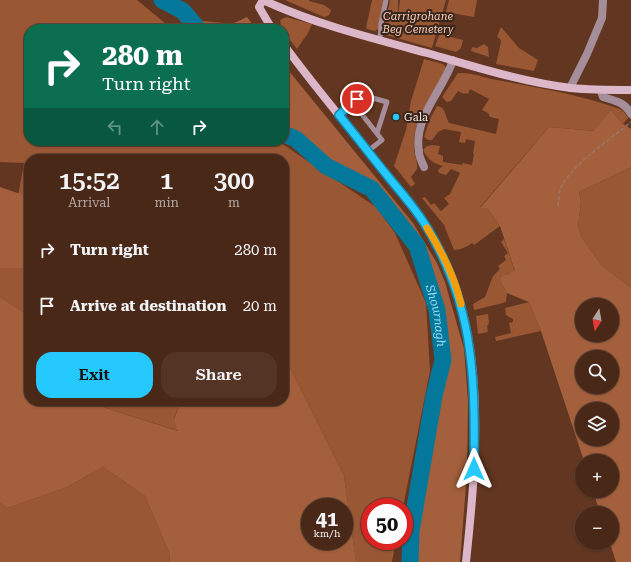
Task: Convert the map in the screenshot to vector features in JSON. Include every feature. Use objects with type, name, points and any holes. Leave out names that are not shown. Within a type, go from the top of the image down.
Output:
[{"type":"main road","points":[[269,24],[259,7],[263,0],[313,20],[508,75],[570,88],[631,90]]},
{"type":"main road","points":[[289,51],[413,208],[433,237],[450,272],[460,300],[470,352],[474,417],[474,482],[466,562]]},
{"type":"street","points":[[570,88],[587,54],[602,18],[603,0]]},
{"type":"street","points":[[424,167],[419,153],[418,140],[421,126],[425,113],[450,72],[453,60]]},
{"type":"street","points":[[601,90],[603,97],[628,107],[631,114]]},
{"type":"lane","points":[[380,40],[381,24],[386,0]]},
{"type":"lane","points":[[339,115],[357,99],[369,96],[386,102],[377,133]]},
{"type":"lane","points":[[353,103],[382,140],[368,151]]},
{"type":"path","points":[[558,206],[560,189],[569,175],[583,160],[631,122]]},
{"type":"green space","points":[[0,0],[137,0],[166,24],[24,24],[24,146],[285,146],[376,207],[395,233],[426,303],[430,371],[405,498],[361,498],[361,550],[394,550],[392,562],[356,562],[353,540],[353,498],[347,498],[344,476],[289,366],[289,154],[24,154],[24,163],[0,162]]},
{"type":"green space","points":[[285,0],[309,0],[324,5],[331,10],[329,15],[324,17]]},
{"type":"green space","points":[[372,0],[384,0],[379,28],[375,31],[366,28]]},
{"type":"green space","name":"Carrigrohane Beg Cemetery","points":[[390,0],[398,0],[398,16],[400,0],[446,0],[432,48],[386,35],[385,26]]},
{"type":"green space","points":[[449,0],[477,0],[474,17],[446,12]]},
{"type":"green space","points":[[286,17],[312,24],[308,33],[297,49],[289,38],[289,24],[281,24],[280,20]]},
{"type":"green space","points":[[501,27],[519,48],[538,60],[534,71],[496,64],[501,42],[497,37]]},
{"type":"green space","points":[[440,33],[451,35],[451,37],[463,40],[461,48],[456,52],[435,46]]},
{"type":"green space","points":[[484,44],[488,47],[489,57],[471,51],[472,47],[477,48]]},
{"type":"green space","points":[[424,59],[443,64],[446,68],[445,73],[424,108],[416,127],[414,147],[417,169],[411,177],[415,184],[411,187],[394,166],[406,130],[411,101]]},
{"type":"green space","points":[[458,73],[473,74],[590,100],[620,109],[628,118],[623,124],[611,110],[595,131],[549,127],[480,207],[487,208],[500,226],[474,245],[472,243],[463,248],[454,250],[444,225],[422,198],[425,197],[431,205],[434,203],[441,211],[449,204],[444,198],[450,194],[460,173],[451,169],[446,175],[439,173],[438,170],[443,166],[436,164],[426,156],[423,150],[430,145],[440,146],[438,154],[443,156],[443,162],[472,165],[475,141],[466,139],[465,143],[459,142],[461,132],[444,129],[438,132],[432,140],[428,140],[424,137],[430,119],[437,106],[444,110],[449,123],[496,134],[499,119],[490,117],[488,113],[482,110],[489,99],[470,89],[468,94],[458,91],[451,101],[447,102],[442,97]]},
{"type":"green space","points":[[24,163],[24,198],[18,196]]},
{"type":"green space","points":[[631,167],[631,288],[601,265],[582,238],[578,227],[581,202],[579,192]]},
{"type":"green space","points":[[504,239],[515,272],[507,274],[502,284],[507,293],[506,302],[474,310],[473,304],[485,297],[493,276],[500,269],[498,266],[506,260],[504,256],[508,253],[501,242]]},
{"type":"green space","points":[[0,268],[24,268],[24,313],[0,297]]},
{"type":"green space","points":[[529,302],[541,331],[496,341],[495,337],[511,333],[509,323],[513,322],[513,319],[506,315],[505,308]]},
{"type":"green space","points":[[488,314],[488,332],[478,334],[476,316]]},
{"type":"green space","points":[[100,406],[179,406],[174,418],[179,431]]},
{"type":"green space","points":[[103,467],[145,496],[169,552],[170,562],[0,562],[0,502],[7,508],[65,488]]},
{"type":"shaded area","points":[[167,0],[177,0],[203,21],[232,24],[197,24],[183,10]]},
{"type":"shaded area","points":[[247,17],[252,24],[232,24]]},
{"type":"shaded area","points":[[289,71],[413,223],[437,263],[445,282],[464,349],[468,401],[467,472],[460,562],[412,562],[418,506],[444,365],[446,342],[421,248],[375,189],[342,168],[289,130]]},
{"type":"shaded area","points":[[611,110],[623,124],[631,129],[631,167],[579,192],[581,202],[578,227],[582,238],[601,265],[631,288],[631,562],[616,562],[612,550],[619,550],[619,506],[598,506],[595,498],[619,498],[619,454],[582,454],[579,446],[619,446],[619,402],[575,402],[575,434],[541,331],[529,302],[507,293],[502,284],[501,277],[515,271],[500,226],[487,208],[480,208],[549,127],[594,131]]},
{"type":"shaded area","points":[[0,187],[24,195],[24,268],[0,268]]},
{"type":"shaded area","points":[[0,297],[24,313],[24,406],[100,406],[178,431],[174,419],[179,406],[289,406],[289,366],[344,476],[347,498],[301,498],[301,550],[353,550],[353,540],[356,562],[170,562],[169,552],[145,496],[103,467],[65,488],[7,508],[0,502]]},
{"type":"waterway","name":"Shournagh","points":[[162,0],[183,11],[194,24]]},
{"type":"waterway","name":"Shournagh","points":[[289,136],[296,139],[326,166],[372,189],[417,246],[437,310],[443,360],[434,396],[411,531],[410,562]]},
{"type":"slow traffic","points":[[427,228],[450,272],[461,304]]},
{"type":"place","name":"Gala","points":[[396,117]]},
{"type":"route","points":[[357,99],[339,115],[413,208],[433,237],[450,272],[460,300],[468,338],[473,383],[474,469]]}]
